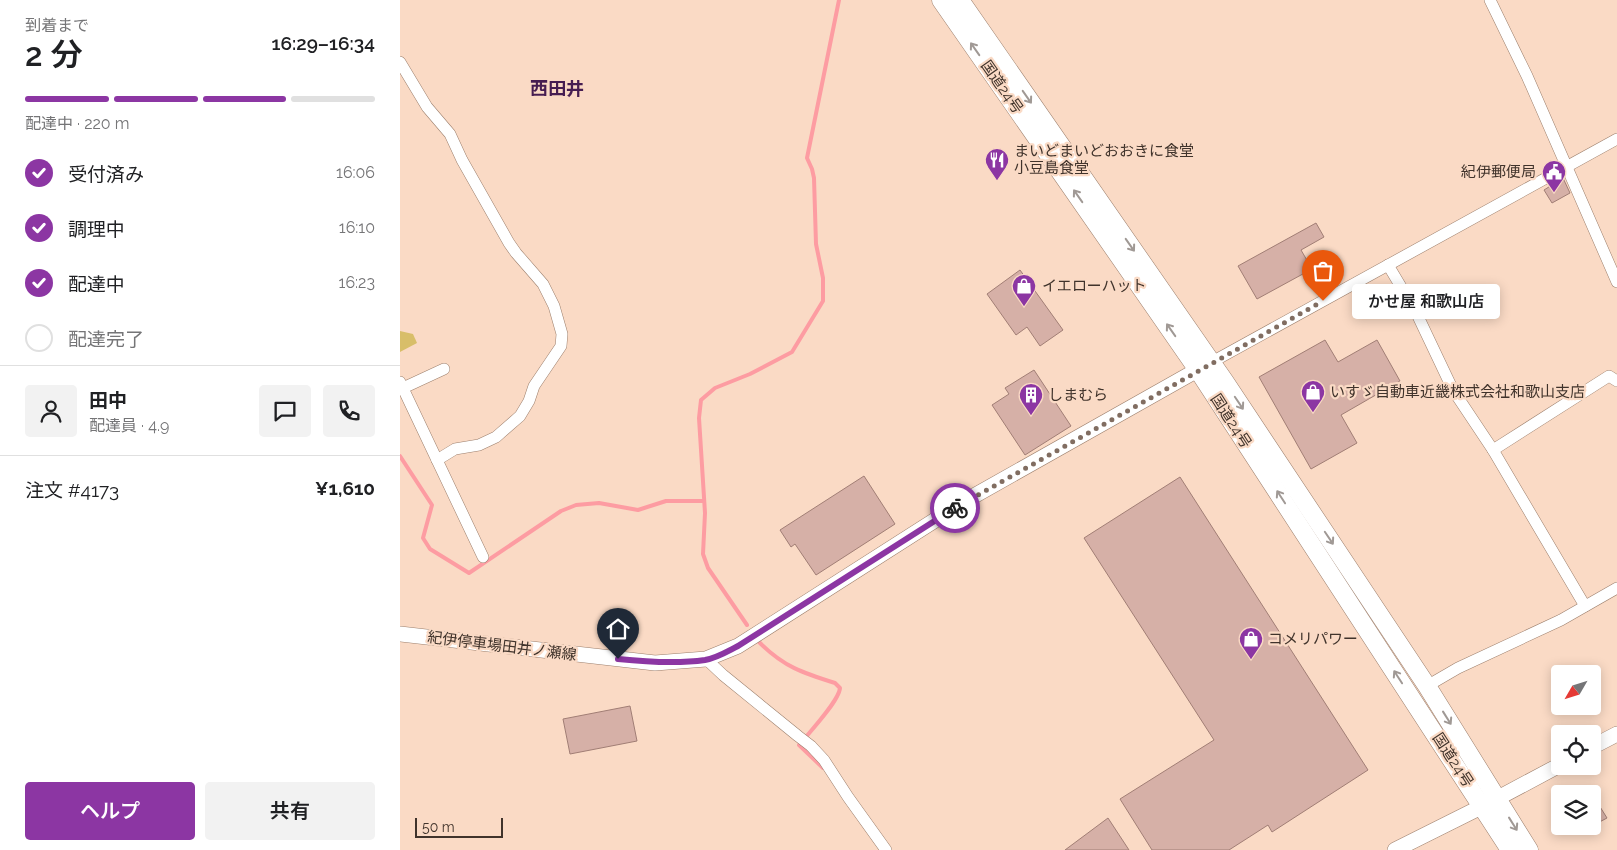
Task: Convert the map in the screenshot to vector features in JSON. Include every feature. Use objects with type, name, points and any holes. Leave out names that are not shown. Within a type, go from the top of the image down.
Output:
[{"type":"highway","name":"国道24号","points":[[941,0],[1205,366],[1427,686],[1489,802],[1510,850]]},
{"type":"highway","name":"国道24号","points":[[960,0],[1205,366],[1489,802],[1529,850]]},
{"type":"main road","name":"紀伊停車場田井ノ瀬線","points":[[400,634],[654,663],[706,660],[738,646],[965,501],[1205,366]]},
{"type":"main road","points":[[1601,742],[1617,734]]},
{"type":"main road","points":[[1395,850],[1551,770]]},
{"type":"street","points":[[1490,0],[1527,76],[1566,167],[1614,267],[1617,282]]},
{"type":"street","points":[[400,62],[427,107],[450,134],[462,160],[516,253],[543,284],[554,306],[562,334],[561,346],[534,386],[529,401],[520,416],[496,437],[479,445],[455,449],[436,460]]},
{"type":"street","points":[[1205,366],[1617,139]]},
{"type":"street","points":[[1388,265],[1416,312],[1453,390],[1493,450],[1585,606]]},
{"type":"street","points":[[444,369],[401,385],[483,557]]},
{"type":"street","points":[[1493,450],[1609,376],[1617,381]]},
{"type":"street","points":[[1427,686],[1458,668],[1561,620],[1617,588]]},
{"type":"street","points":[[706,660],[723,676],[811,746],[824,760],[886,850]]},
{"type":"shaded area","points":[[400,331],[413,334],[417,343],[400,352]]},
{"type":"building","points":[[1563,178],[1570,193],[1552,203],[1544,190]]},
{"type":"building","points":[[1316,223],[1324,237],[1301,250],[1312,269],[1257,299],[1238,266]]},
{"type":"building","points":[[1020,270],[1063,330],[1040,346],[1027,327],[1016,335],[987,294]]},
{"type":"building","points":[[1325,340],[1338,362],[1377,340],[1400,381],[1341,415],[1357,443],[1311,469],[1259,377]]},
{"type":"building","name":"しまむら","points":[[1034,370],[1071,426],[1025,455],[992,405],[1009,394],[1005,388]]},
{"type":"building","points":[[864,476],[895,524],[816,575],[795,544],[791,547],[780,530]]},
{"type":"building","points":[[1180,477],[1368,770],[1272,832],[1268,825],[1229,850],[1152,850],[1120,799],[1214,740],[1084,538]]},
{"type":"building","points":[[630,706],[637,741],[570,754],[563,719]]},
{"type":"building","points":[[1601,808],[1607,818],[1601,821]]},
{"type":"building","points":[[1108,818],[1129,850],[1065,850]]},
{"type":"waterway","points":[[747,625],[708,568],[703,554],[705,513],[699,418],[701,400],[715,388],[750,374],[792,352],[823,301],[823,278],[816,244],[814,178],[807,158],[839,0]]},
{"type":"waterway","points":[[400,456],[432,505],[423,538],[430,549],[469,573],[561,511],[576,505],[599,503],[638,510],[666,501],[704,501]]},
{"type":"waterway","points":[[759,642],[777,658],[794,668],[835,683],[840,688],[835,701],[799,745],[823,768]]},
{"type":"way so far","points":[[955,508],[1323,301]]},
{"type":"place","name":"まいどまいどおおきに食堂 小豆島食堂","points":[[997,181]]},
{"type":"place","name":"紀伊郵便局","points":[[1554,193]]},
{"type":"place","name":"かせ屋 和歌山店","points":[[1323,301]]},
{"type":"place","name":"イエローハット","points":[[1024,307]]},
{"type":"place","name":"いすゞ自動車近畿株式会社和歌山支店","points":[[1313,413]]},
{"type":"place","name":"しまむら","points":[[1031,416]]},
{"type":"place","name":"コメリパワー","points":[[1251,660]]},
{"type":"district","name":"西田井","points":[[557,88]]},
{"type":"route","points":[[618,659],[654,663],[706,660],[722,654],[738,646],[955,508]]}]
